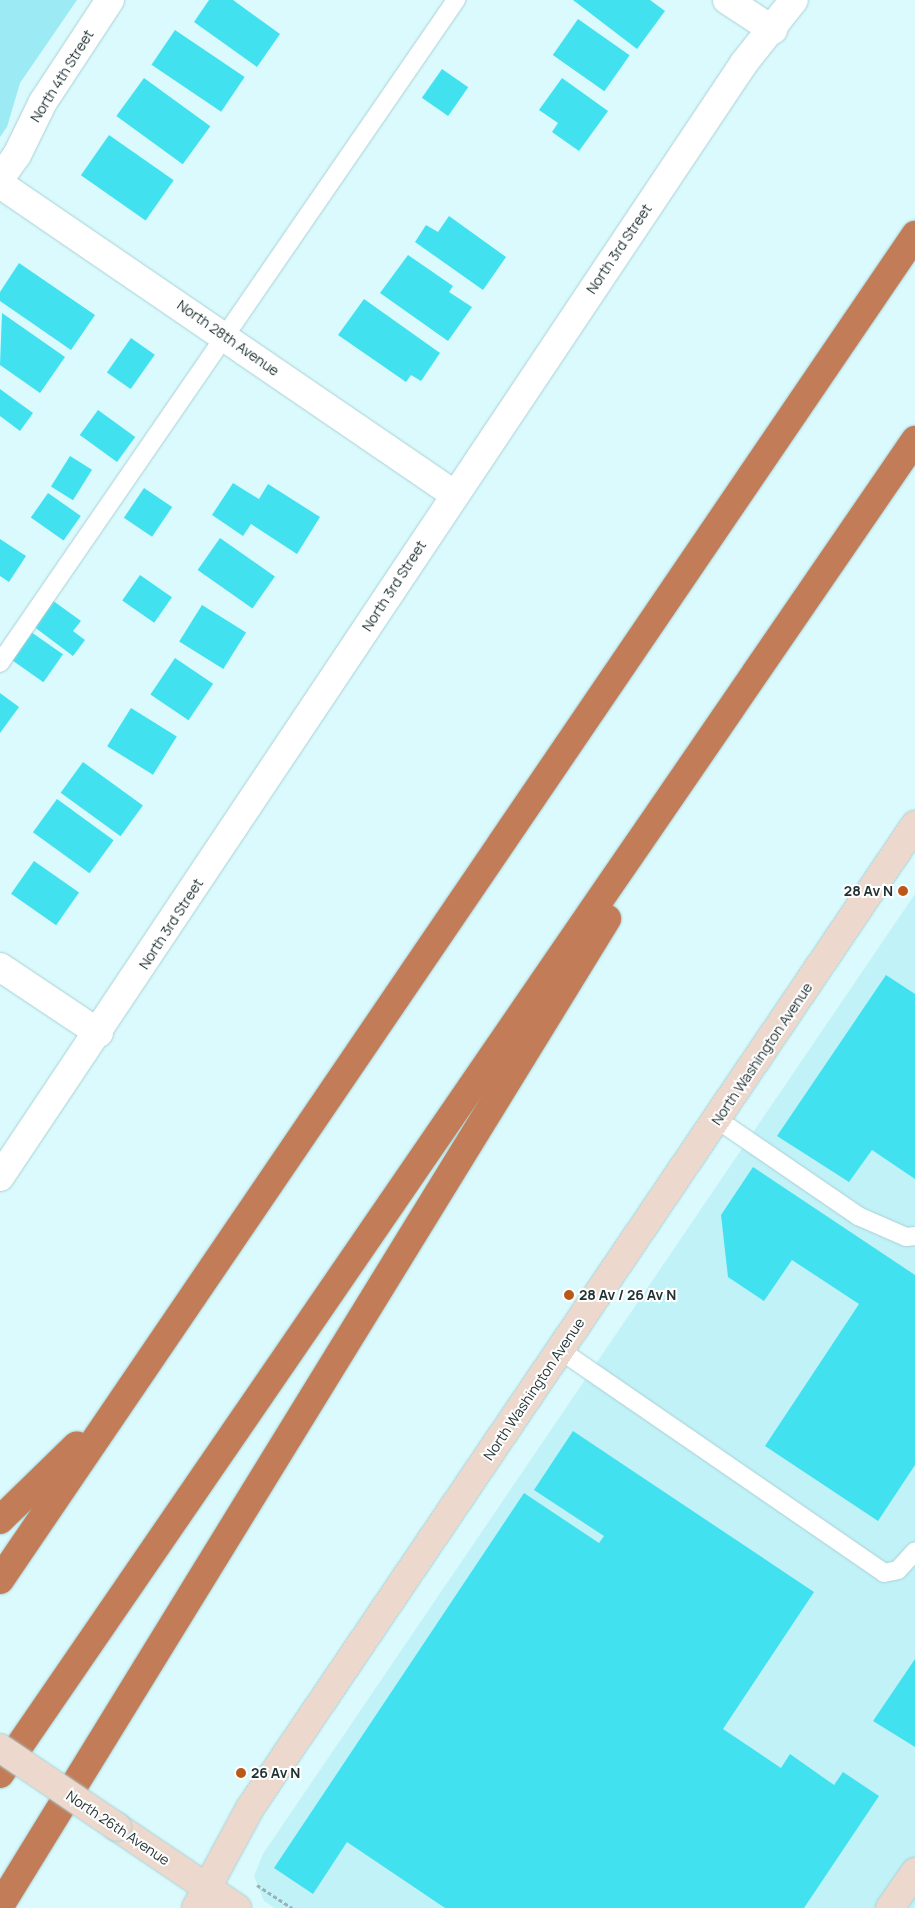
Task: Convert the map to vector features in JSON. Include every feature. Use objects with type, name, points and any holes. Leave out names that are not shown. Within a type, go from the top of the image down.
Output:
[{"type":"highway","points":[[0,1580],[915,235]]},
{"type":"highway","points":[[0,1774],[915,440]]},
{"type":"highway","points":[[0,1906],[781,634]]},
{"type":"highway","points":[[0,1520],[118,1406]]},
{"type":"street","name":"North 4th Street","points":[[0,179],[17,155],[43,102],[110,0]]},
{"type":"street","points":[[727,0],[773,30]]},
{"type":"street","name":"North 3rd Street","points":[[0,1177],[99,1033],[744,63],[773,30],[794,0]]},
{"type":"street","name":"North 28th Avenue","points":[[0,184],[455,495]]},
{"type":"street","name":"North Washington Avenue","points":[[202,1898],[250,1808],[718,1120],[915,825]]},
{"type":"street","points":[[0,967],[99,1033]]},
{"type":"street","name":"North 26th Avenue","points":[[0,1748],[117,1827],[202,1898],[237,1908]]},
{"type":"street","points":[[890,1908],[915,1872]]},
{"type":"lane","points":[[0,663],[456,0]]},
{"type":"lane","points":[[718,1120],[858,1216],[906,1237],[915,1236]]},
{"type":"lane","points":[[560,1350],[884,1573],[898,1570],[915,1551]]},
{"type":"path","points":[[260,1886],[292,1908]]},
{"type":"shaded area","points":[[0,0],[77,0],[20,83],[7,127],[0,137]]},
{"type":"shaded area","points":[[915,894],[915,1908],[275,1908],[264,1901],[254,1876],[263,1854]]},
{"type":"building","points":[[209,0],[233,0],[280,34],[257,67],[194,22]]},
{"type":"building","points":[[573,0],[650,0],[665,11],[637,49]]},
{"type":"building","points":[[578,19],[630,55],[604,91],[553,55]]},
{"type":"building","points":[[175,30],[245,77],[221,112],[152,65]]},
{"type":"building","points":[[442,69],[468,87],[448,116],[422,98]]},
{"type":"building","points":[[144,78],[210,126],[183,164],[116,116]]},
{"type":"building","points":[[562,78],[608,111],[579,151],[552,132],[558,123],[539,110]]},
{"type":"building","points":[[109,135],[174,180],[146,220],[81,175]]},
{"type":"building","points":[[449,216],[506,257],[483,290],[415,242],[426,225],[438,232]]},
{"type":"building","points":[[408,255],[453,286],[449,292],[472,307],[448,341],[380,293]]},
{"type":"building","points":[[19,263],[95,315],[71,350],[0,301],[0,292]]},
{"type":"building","points":[[364,299],[440,353],[421,381],[411,375],[406,382],[338,335]]},
{"type":"building","points":[[2,313],[65,357],[40,393],[0,365]]},
{"type":"building","points":[[131,338],[155,355],[131,389],[107,372]]},
{"type":"building","points":[[0,389],[33,413],[20,431],[0,416]]},
{"type":"building","points":[[98,410],[135,437],[117,462],[80,435]]},
{"type":"building","points":[[70,456],[92,470],[73,500],[51,487]]},
{"type":"building","points":[[233,483],[259,499],[268,484],[320,517],[297,554],[251,524],[243,536],[212,515]]},
{"type":"building","points":[[144,488],[172,507],[152,537],[124,518]]},
{"type":"building","points":[[48,493],[81,516],[64,541],[31,518]]},
{"type":"building","points":[[220,538],[275,576],[253,608],[198,570]]},
{"type":"building","points":[[0,539],[26,556],[9,582],[0,576]]},
{"type":"building","points":[[140,575],[172,597],[154,623],[122,600]]},
{"type":"building","points":[[52,600],[81,621],[73,631],[85,640],[73,656],[33,626]]},
{"type":"building","points":[[202,605],[246,633],[223,669],[179,641]]},
{"type":"building","points":[[31,632],[63,654],[43,682],[11,660]]},
{"type":"building","points":[[175,658],[213,684],[189,720],[150,694]]},
{"type":"building","points":[[0,693],[19,707],[0,733]]},
{"type":"building","points":[[131,708],[177,737],[153,775],[107,746]]},
{"type":"building","points":[[83,762],[143,805],[121,836],[61,793]]},
{"type":"building","points":[[57,799],[114,840],[90,873],[33,832]]},
{"type":"building","points":[[34,861],[79,893],[56,925],[11,894]]},
{"type":"building","points":[[886,975],[915,994],[915,1179],[872,1150],[849,1182],[777,1136]]},
{"type":"building","points":[[753,1167],[915,1275],[915,1465],[878,1521],[765,1446],[859,1304],[792,1260],[764,1301],[728,1277],[721,1215]]},
{"type":"building","points":[[573,1431],[814,1592],[723,1729],[781,1768],[790,1754],[834,1785],[843,1772],[879,1796],[804,1908],[445,1908],[347,1842],[313,1894],[274,1868],[524,1493],[599,1543],[604,1536],[534,1490]]},
{"type":"building","points":[[915,1659],[915,1747],[873,1721]]},
{"type":"place","name":"28 Av N","points":[[903,891]]},
{"type":"place","name":"28 Av / 26 Av N","points":[[569,1295]]},
{"type":"place","name":"26 Av N","points":[[241,1773]]}]
